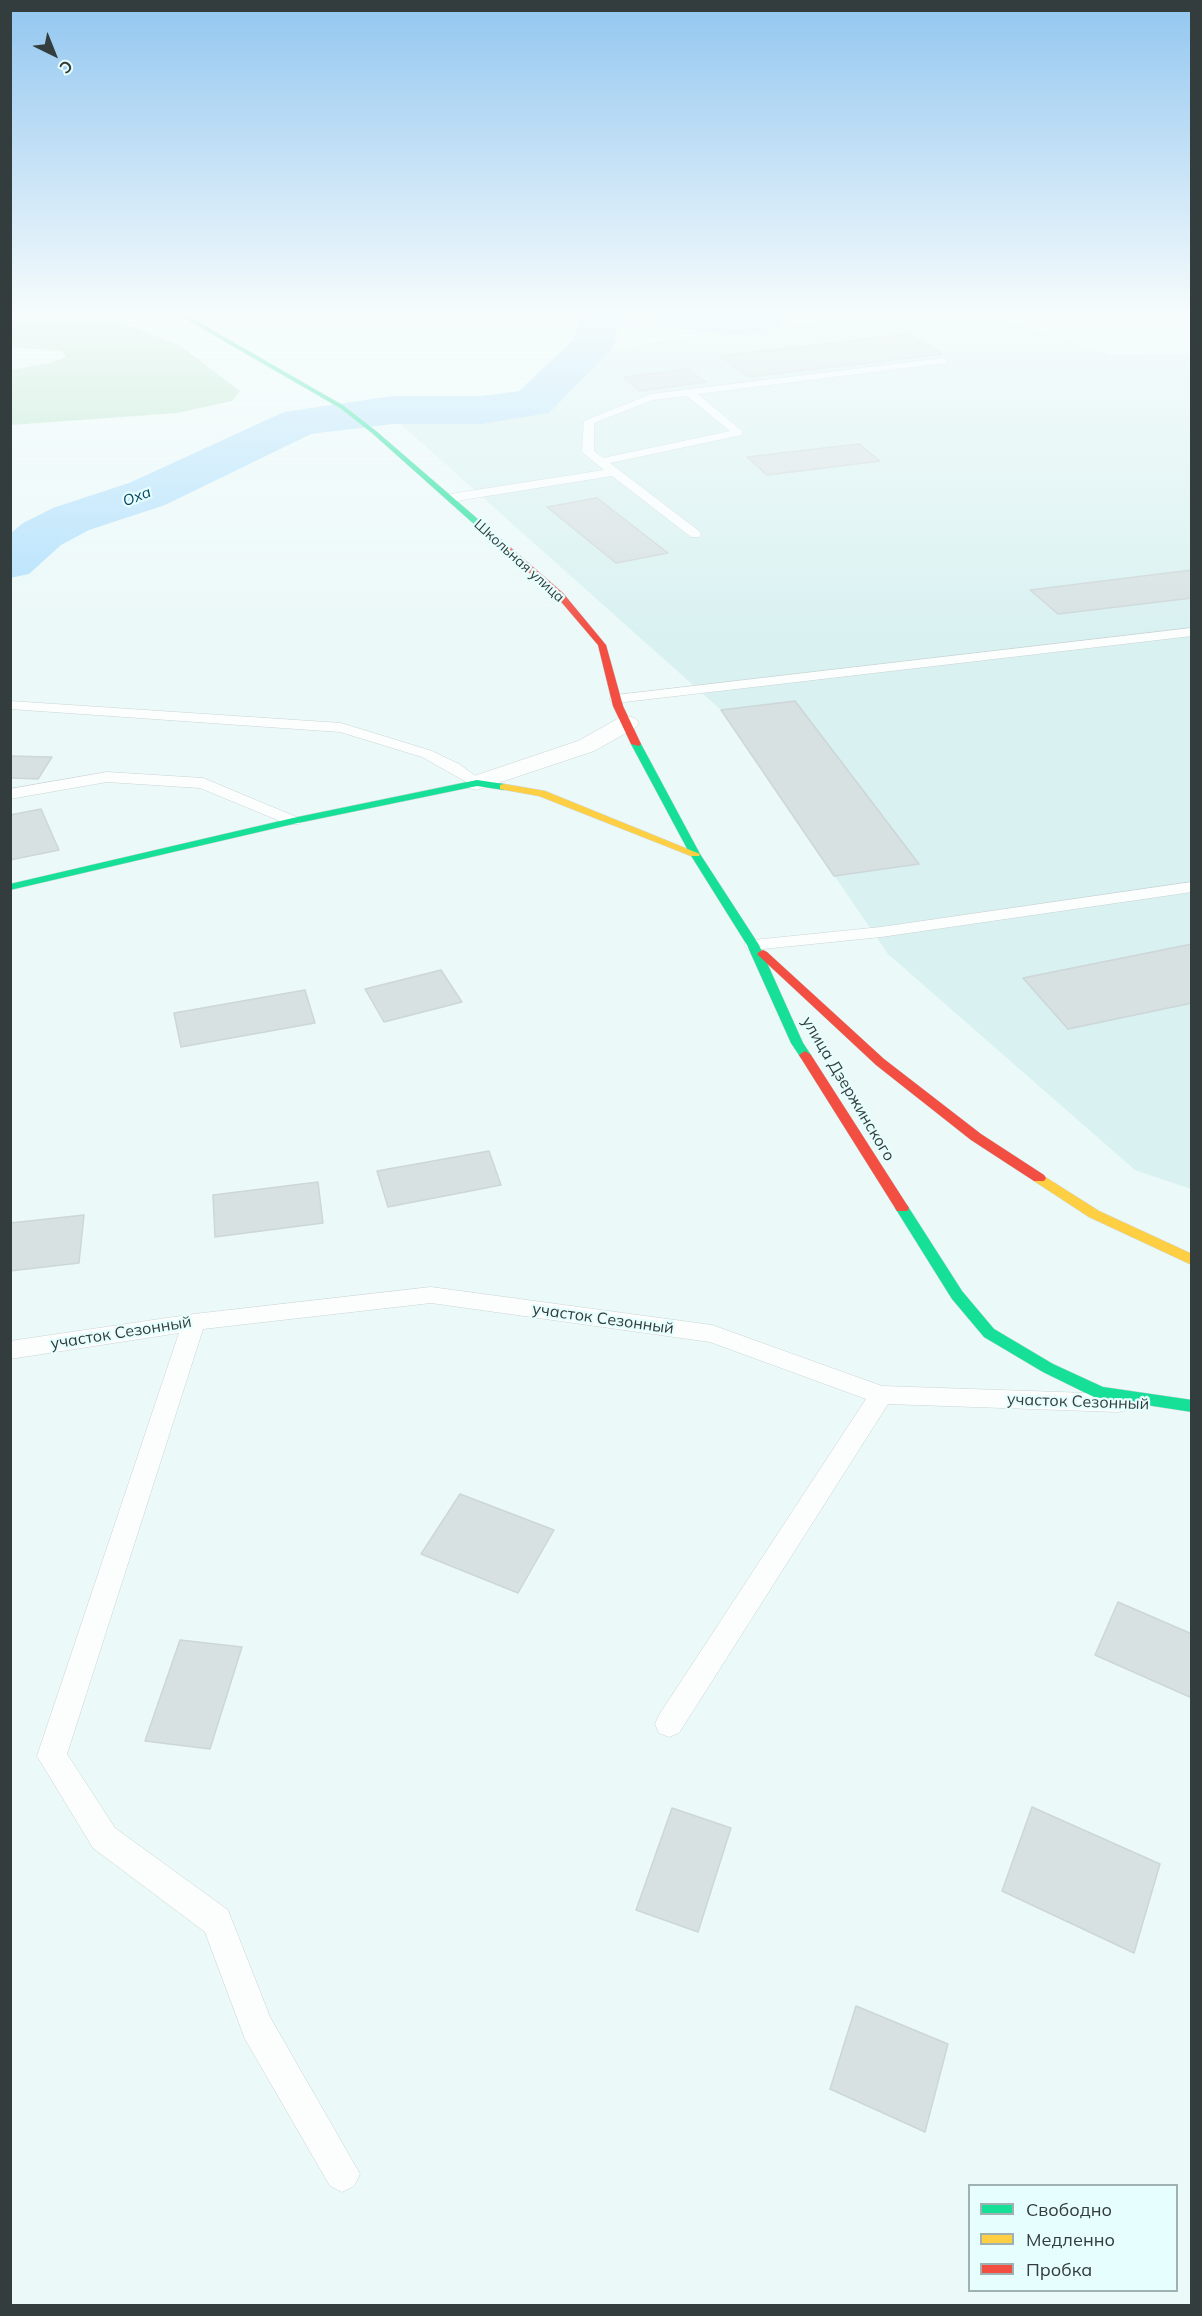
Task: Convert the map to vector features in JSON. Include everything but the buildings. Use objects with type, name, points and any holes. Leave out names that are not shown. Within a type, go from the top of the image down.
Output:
[{"type":"street","name":"Школьная улица","points":[[363,423],[560,595],[602,645],[616,699],[648,769],[695,854],[753,945]]},
{"type":"street","points":[[10,887],[293,821],[477,783],[586,746],[627,723]]},
{"type":"street","points":[[477,783],[541,793],[695,854]]},
{"type":"street","name":"улица Дзержинского","points":[[753,945],[880,1062],[976,1137],[1094,1214],[1191,1260]]},
{"type":"street","name":"улица Дзержинского","points":[[753,945],[797,1043],[957,1295],[989,1333],[1048,1368],[1100,1393],[1191,1406]]},
{"type":"lane","points":[[589,423],[588,452],[695,534]]},
{"type":"lane","points":[[601,462],[738,433],[726,423]]},
{"type":"lane","points":[[450,498],[613,472]]},
{"type":"lane","points":[[616,699],[1191,632]]},
{"type":"lane","points":[[10,705],[341,728],[427,754],[454,767],[477,783]]},
{"type":"lane","points":[[10,794],[107,777],[204,783],[293,821]]},
{"type":"lane","points":[[753,945],[881,932],[1191,887]]},
{"type":"lane","name":"участок Сезонный","points":[[10,1350],[194,1322],[431,1295],[712,1334],[881,1395],[1191,1406]]},
{"type":"lane","points":[[194,1322],[52,1756],[104,1838],[217,1921],[257,2027],[342,2174]]},
{"type":"lane","points":[[669,1724],[881,1395]]},
{"type":"shaded area","points":[[399,423],[1191,423],[1191,1189],[1135,1170],[888,954],[721,710]]},
{"type":"green space","points":[[11,423],[38,423],[11,425]]},
{"type":"waterway","name":"Оха","points":[[10,562],[42,534],[71,519],[147,494],[298,423]]},
{"type":"traffic: fast","points":[[363,423],[506,548]]},
{"type":"traffic: fast","points":[[636,744],[695,854],[753,945],[797,1043],[805,1055]]},
{"type":"traffic: fast","points":[[10,887],[293,821],[477,783],[504,787]]},
{"type":"traffic: fast","points":[[902,1208],[957,1295],[989,1333],[1048,1368],[1100,1393],[1192,1406]]},
{"type":"traffic: slow","points":[[504,787],[541,793],[695,854]]},
{"type":"traffic: slow","points":[[1039,1178],[1094,1214],[1192,1260]]},
{"type":"traffic: jam","points":[[506,548],[560,595],[602,645],[618,706],[636,744]]},
{"type":"traffic: jam","points":[[763,954],[880,1062],[976,1137],[1039,1178]]},
{"type":"traffic: jam","points":[[805,1055],[902,1208]]}]
